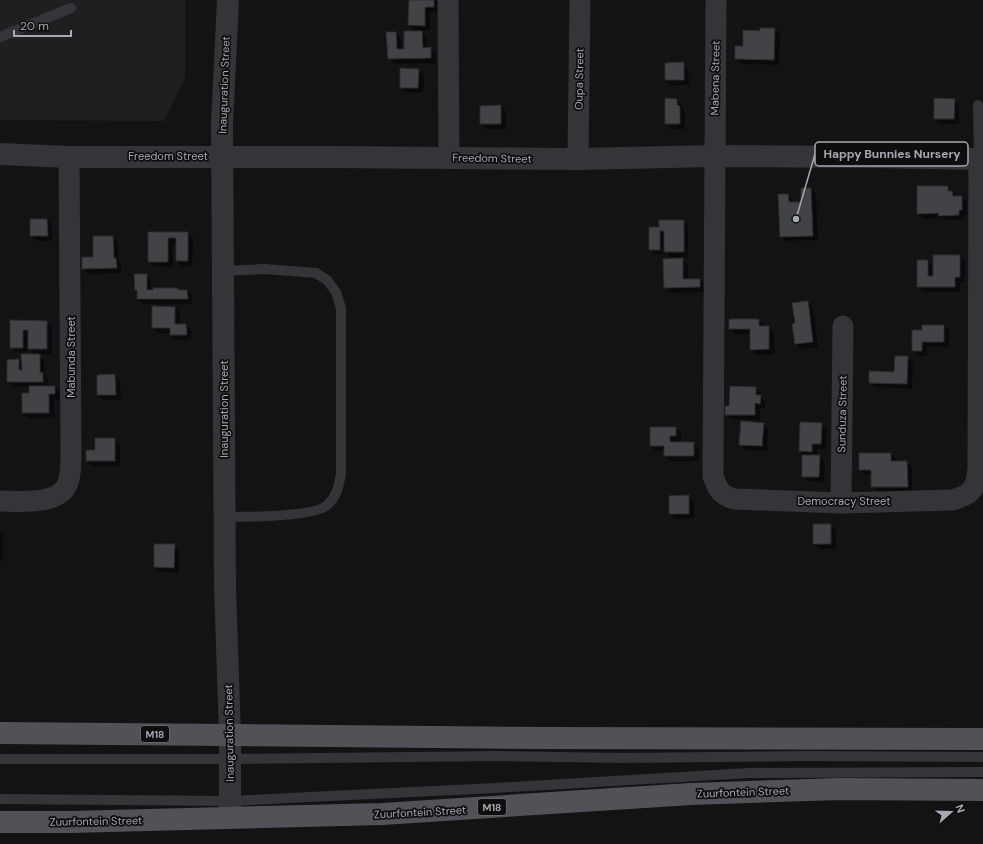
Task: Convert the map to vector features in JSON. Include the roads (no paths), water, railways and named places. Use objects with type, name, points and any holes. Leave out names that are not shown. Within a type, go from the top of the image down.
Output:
[{"type":"main road","name":"M18","points":[[0,733],[561,738],[983,739]]},
{"type":"main road","name":"Zuurfontein Street","points":[[0,822],[230,810],[382,814],[699,794],[840,789],[983,790]]},
{"type":"street","name":"Inauguration Street","points":[[228,0],[223,117],[223,156],[225,587],[230,735],[230,810]]},
{"type":"street","points":[[448,0],[449,157]]},
{"type":"street","name":"Oupa Street","points":[[578,159],[580,0]]},
{"type":"street","name":"Mabena Street","points":[[714,156],[716,0]]},
{"type":"street","name":"Freedom Street","points":[[0,154],[69,156],[449,157],[578,159],[714,156],[875,156],[981,159]]},
{"type":"street","name":"Mabunda Street","points":[[0,501],[43,500],[60,493],[68,484],[71,447],[69,156]]},
{"type":"street","name":"Democracy Street","points":[[714,156],[713,476],[720,492],[734,500],[841,503],[952,500],[972,492],[976,482],[978,460],[981,159]]},
{"type":"street","name":"Sunduza Street","points":[[841,503],[843,326]]},
{"type":"lane","points":[[0,36],[71,8]]},
{"type":"lane","points":[[978,105],[981,159]]},
{"type":"lane","points":[[224,271],[264,269],[316,272],[327,280],[336,292],[341,308],[341,474],[338,491],[325,507],[317,511],[265,516],[225,517]]},
{"type":"lane","points":[[0,759],[230,759],[498,756],[623,758],[808,756],[983,757]]},
{"type":"lane","points":[[0,799],[230,810],[495,788],[749,773],[983,772]]},
{"type":"place","name":"Happy Bunnies Nursery","points":[[796,219]]}]
